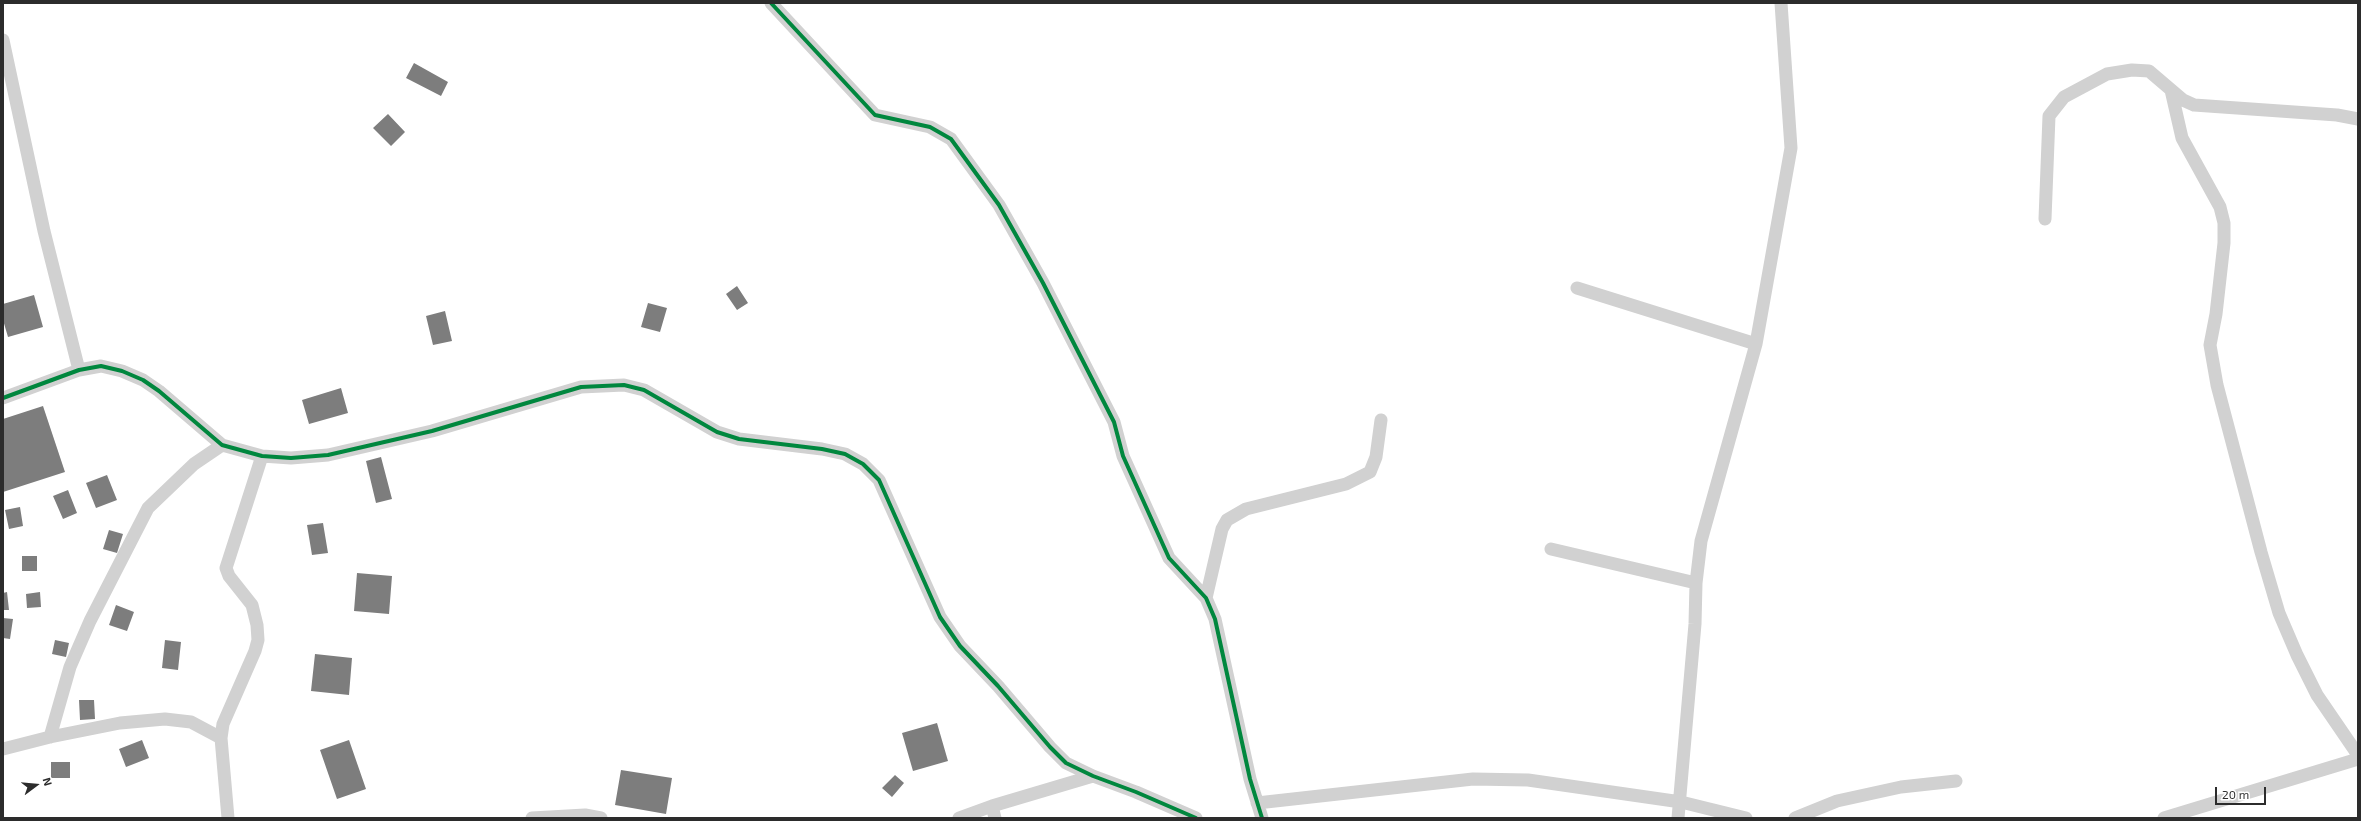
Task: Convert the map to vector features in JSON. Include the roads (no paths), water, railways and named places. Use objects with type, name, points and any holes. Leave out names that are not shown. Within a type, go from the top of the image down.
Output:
[{"type":"street","points":[[771,3],[875,115],[930,126],[951,139],[998,205],[1043,283],[1114,422],[1123,456],[1169,558],[1206,598],[1215,619],[1257,803],[1262,818]]},
{"type":"street","points":[[1678,818],[1681,802],[1696,583],[1701,541],[1723,458],[1741,406],[1756,344],[1791,148],[1781,3]]},
{"type":"street","points":[[3,40],[44,231],[79,370]]},
{"type":"street","points":[[2045,219],[2049,116],[2064,97],[2107,74],[2132,70],[2149,71],[2183,100],[2194,105],[2338,115],[2358,119]]},
{"type":"street","points":[[2171,90],[2182,138],[2220,207],[2224,223],[2222,259],[2210,345],[2217,385],[2261,552],[2279,613],[2297,655],[2317,695],[2358,755]]},
{"type":"street","points":[[1577,288],[1756,344]]},
{"type":"street","points":[[3,398],[79,370],[101,366],[122,371],[143,380],[159,391],[222,445],[262,456],[291,458],[328,455],[439,429],[581,387],[624,385],[644,390],[717,432],[739,439],[822,449],[845,454],[863,464],[879,480],[940,616],[960,646],[1066,762],[1093,776],[1136,792],[1196,818]]},
{"type":"street","points":[[1206,598],[1222,529],[1227,520],[1246,509],[1346,484],[1370,472],[1376,457],[1381,420]]},
{"type":"street","points":[[50,737],[76,654],[90,621],[148,508],[194,464],[222,445]]},
{"type":"street","points":[[228,818],[221,738],[222,724],[255,651],[258,640],[257,625],[252,605],[229,576],[226,568],[262,456]]},
{"type":"street","points":[[1551,549],[1696,583]]},
{"type":"street","points":[[3,749],[50,737],[120,723],[165,719],[191,722],[221,738]]},
{"type":"street","points":[[2164,818],[2358,759]]},
{"type":"street","points":[[959,818],[993,812],[1093,776]]},
{"type":"street","points":[[1257,803],[1473,780],[1528,780],[1681,802],[1746,818]]},
{"type":"street","points":[[1796,818],[1838,801],[1902,787],[1956,781]]},
{"type":"street","points":[[532,818],[585,815],[600,818]]}]
